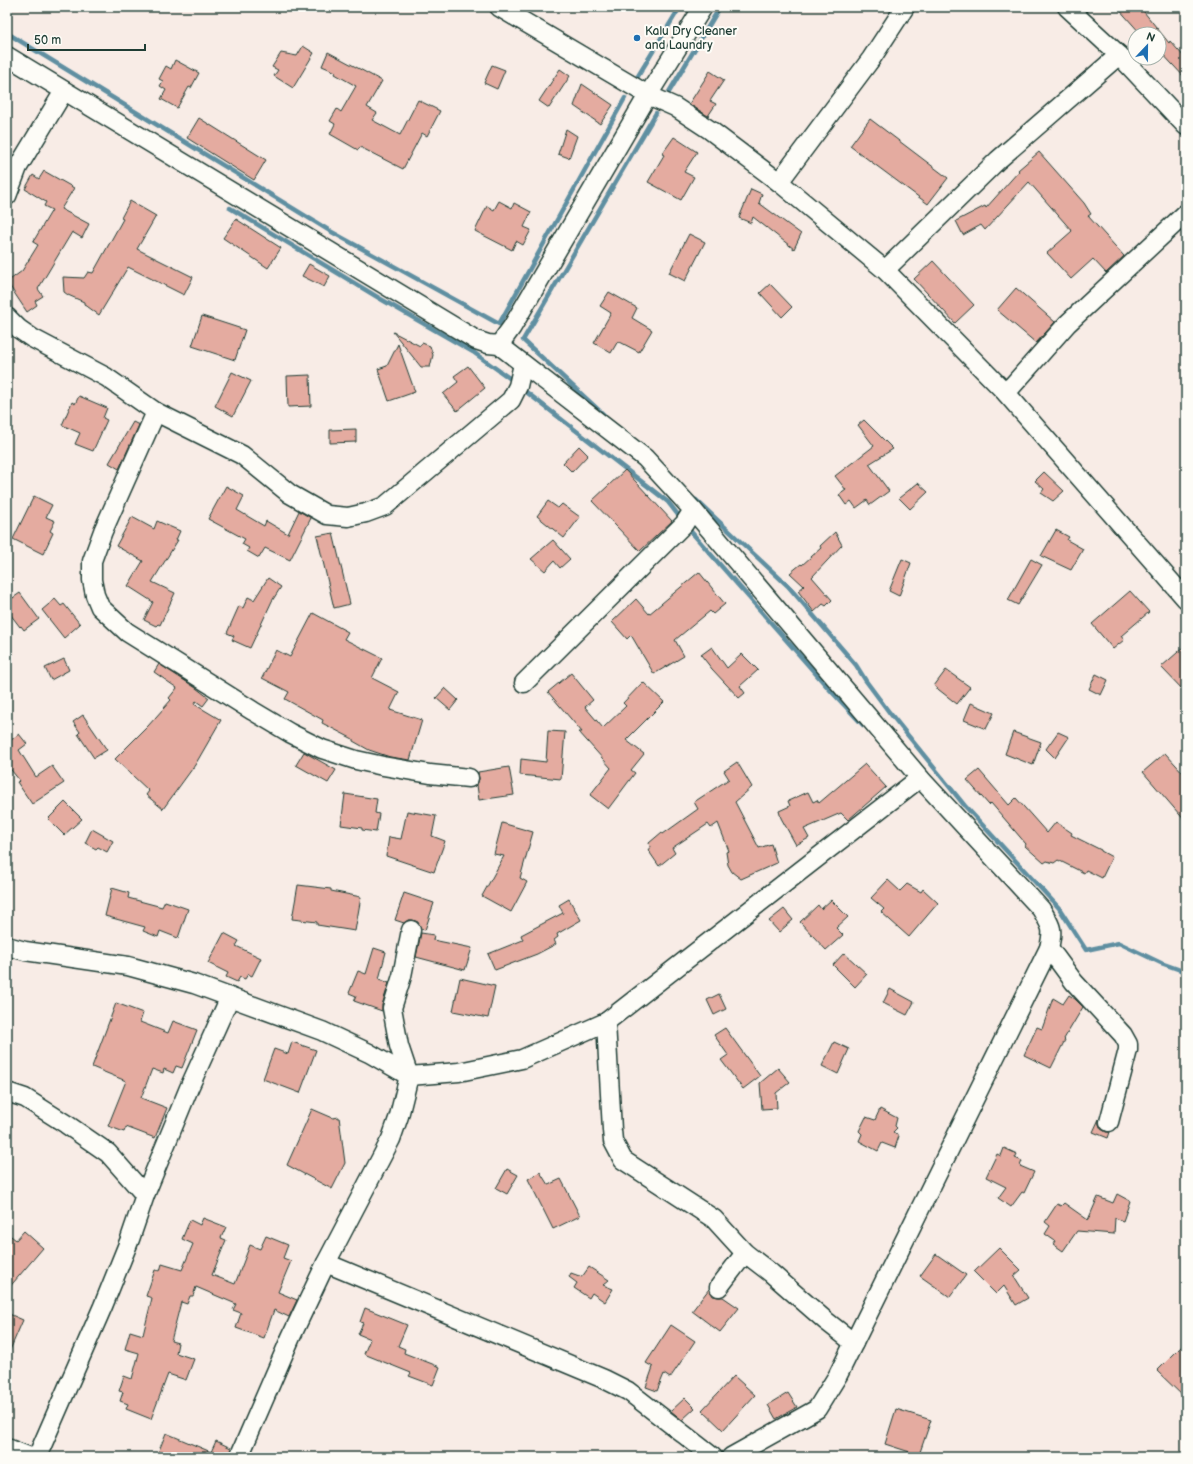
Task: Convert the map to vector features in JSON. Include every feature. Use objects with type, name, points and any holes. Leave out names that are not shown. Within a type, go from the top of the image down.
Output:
[{"type":"street","points":[[499,7],[648,95],[674,107],[710,130],[779,182],[885,270],[1006,393],[1186,599]]},
{"type":"street","points":[[499,345],[516,321],[648,95],[702,7]]},
{"type":"street","points":[[779,182],[871,59],[905,7]]},
{"type":"street","points":[[1067,7],[1119,55],[1186,126]]},
{"type":"street","points":[[885,270],[998,160],[1119,55]]},
{"type":"street","points":[[7,56],[476,340],[488,344],[499,345],[645,458],[693,510],[920,778],[1040,910],[1051,925],[1052,935],[1049,948],[838,1375],[817,1409],[731,1457]]},
{"type":"street","points":[[7,196],[18,167],[64,91]]},
{"type":"street","points":[[1006,393],[1067,324],[1186,212]]},
{"type":"street","points":[[7,317],[32,338],[106,377],[156,412],[242,455],[290,494],[327,515],[348,517],[366,513],[385,506],[511,400],[518,386],[523,364]]},
{"type":"street","points":[[156,412],[103,531],[92,561],[92,580],[95,595],[100,607],[127,632],[290,733],[322,749],[356,760],[383,766],[435,775],[469,778]]},
{"type":"street","points":[[524,684],[684,524],[693,510]]},
{"type":"street","points":[[7,946],[25,951],[128,966],[194,984],[322,1031],[369,1053],[409,1076],[459,1072],[522,1059],[606,1022],[920,778]]},
{"type":"street","points":[[239,1457],[291,1337],[326,1263],[390,1139],[399,1116],[409,1076],[399,1046],[392,1008],[402,976],[412,930]]},
{"type":"street","points":[[1049,948],[1074,982],[1119,1029],[1126,1039],[1128,1050],[1109,1122]]},
{"type":"street","points":[[36,1457],[103,1306],[130,1239],[145,1194],[189,1088],[230,997]]},
{"type":"street","points":[[606,1022],[613,1142],[623,1160],[714,1219],[745,1253],[854,1343]]},
{"type":"street","points":[[7,1092],[25,1098],[108,1153],[145,1194]]},
{"type":"street","points":[[719,1287],[745,1253]]},
{"type":"street","points":[[326,1263],[604,1379],[628,1391],[713,1457]]},
{"type":"street","points":[[7,1448],[30,1457]]},
{"type":"building","points":[[1117,7],[1140,7],[1155,26],[1134,26]]},
{"type":"building","points":[[1167,41],[1169,43],[1170,41],[1186,59],[1186,79],[1167,59]]},
{"type":"building","points":[[303,46],[314,53],[293,88],[274,76],[278,70],[272,67],[281,53],[297,56]]},
{"type":"building","points":[[328,52],[382,81],[367,107],[377,113],[372,120],[400,135],[418,100],[440,111],[427,136],[422,133],[403,169],[360,147],[358,150],[330,134],[335,124],[330,121],[337,109],[341,112],[356,86],[335,74],[336,72],[322,66]]},
{"type":"building","points":[[175,60],[199,73],[191,88],[189,87],[177,108],[161,99],[166,90],[160,86],[163,81],[159,79],[166,66],[171,69]]},
{"type":"building","points":[[492,65],[505,70],[497,89],[484,83]]},
{"type":"building","points":[[560,69],[570,76],[549,108],[539,101]]},
{"type":"building","points":[[710,71],[724,80],[710,101],[716,104],[708,116],[689,104]]},
{"type":"building","points":[[582,84],[613,105],[600,124],[574,106]]},
{"type":"building","points":[[199,118],[266,160],[254,180],[187,138]]},
{"type":"building","points":[[870,119],[948,178],[928,204],[850,146]]},
{"type":"building","points":[[566,129],[577,136],[569,158],[558,154]]},
{"type":"building","points":[[674,137],[697,152],[684,172],[694,177],[681,200],[648,182],[664,155],[662,154]]},
{"type":"building","points":[[1039,152],[1084,203],[1091,214],[1088,216],[1124,256],[1106,273],[1093,259],[1071,279],[1047,253],[1072,231],[1029,182],[985,230],[981,225],[963,235],[956,221],[985,206],[986,208],[1019,171],[1018,170]]},
{"type":"building","points":[[44,171],[74,188],[61,209],[89,224],[82,238],[72,232],[38,289],[43,296],[35,301],[37,305],[27,312],[7,282],[22,271],[38,245],[33,242],[52,210],[44,206],[46,202],[25,189],[33,175],[39,179]]},
{"type":"building","points":[[751,189],[762,194],[759,203],[801,234],[794,249],[753,217],[751,223],[739,218]]},
{"type":"building","points":[[130,201],[156,216],[137,249],[193,277],[184,295],[128,267],[99,315],[84,304],[84,302],[64,292],[63,277],[84,278],[88,272],[93,273],[123,219],[121,218]]},
{"type":"building","points":[[499,201],[512,208],[514,203],[531,212],[524,227],[531,230],[523,245],[516,241],[512,250],[475,231],[487,206],[494,210]]},
{"type":"building","points":[[236,219],[281,248],[268,268],[223,238]]},
{"type":"building","points":[[689,234],[705,242],[685,281],[669,273]]},
{"type":"building","points":[[933,261],[974,305],[955,323],[914,279]]},
{"type":"building","points":[[309,264],[330,276],[324,287],[302,276]]},
{"type":"building","points":[[770,284],[792,307],[782,317],[760,293]]},
{"type":"building","points":[[1016,288],[1055,322],[1036,343],[997,310]]},
{"type":"building","points":[[609,292],[637,308],[632,318],[652,330],[639,352],[618,341],[611,353],[594,343],[611,313],[600,306]]},
{"type":"building","points":[[202,316],[245,330],[235,360],[192,346]]},
{"type":"building","points":[[393,332],[420,346],[422,343],[430,346],[433,355],[430,367],[421,367]]},
{"type":"building","points":[[398,344],[415,392],[389,401],[378,369],[387,366]]},
{"type":"building","points":[[468,366],[485,388],[457,411],[443,394],[458,382],[454,376]]},
{"type":"building","points":[[232,372],[251,381],[233,416],[215,406]]},
{"type":"building","points":[[310,375],[311,406],[288,407],[287,376]]},
{"type":"building","points":[[79,396],[107,408],[103,418],[107,420],[93,451],[75,444],[80,433],[62,425],[72,402],[75,404]]},
{"type":"building","points":[[864,420],[893,449],[869,464],[889,491],[870,505],[867,500],[856,508],[851,501],[846,505],[839,495],[846,490],[835,476],[874,446],[858,425]]},
{"type":"building","points":[[133,422],[139,425],[119,469],[109,463]]},
{"type":"building","points":[[356,429],[356,442],[330,443],[330,430]]},
{"type":"building","points":[[579,446],[588,455],[572,472],[563,463]]},
{"type":"building","points":[[625,470],[672,521],[640,551],[592,501]]},
{"type":"building","points":[[1044,472],[1064,491],[1053,501],[1041,493],[1044,489],[1035,481]]},
{"type":"building","points":[[918,483],[928,492],[910,509],[899,498]]},
{"type":"building","points":[[226,486],[244,496],[237,510],[264,526],[266,521],[288,534],[299,511],[311,518],[290,560],[265,548],[259,558],[247,551],[249,548],[242,544],[245,539],[208,519]]},
{"type":"building","points":[[34,496],[52,505],[46,517],[55,521],[50,531],[53,533],[43,554],[13,539]]},
{"type":"building","points":[[548,501],[558,508],[562,504],[580,517],[564,538],[537,516]]},
{"type":"building","points":[[132,517],[154,529],[157,521],[180,531],[176,540],[178,540],[152,582],[175,593],[160,625],[158,624],[156,626],[144,620],[153,602],[128,586],[143,561],[116,546]]},
{"type":"building","points":[[1056,530],[1069,537],[1067,540],[1083,549],[1071,570],[1041,556]]},
{"type":"building","points":[[835,532],[842,545],[812,577],[832,600],[826,606],[823,604],[814,612],[798,591],[804,586],[790,573],[801,564],[802,565],[821,548],[820,546]]},
{"type":"building","points":[[333,533],[350,604],[334,608],[317,536]]},
{"type":"building","points":[[553,540],[570,559],[560,568],[554,561],[545,571],[531,559]]},
{"type":"building","points":[[902,559],[911,563],[899,596],[889,591]]},
{"type":"building","points":[[1031,559],[1042,565],[1018,605],[1008,600]]},
{"type":"building","points":[[699,572],[725,604],[713,614],[710,611],[675,640],[684,656],[654,674],[631,635],[627,639],[612,622],[636,599],[649,614]]},
{"type":"building","points":[[268,578],[281,587],[272,601],[250,648],[232,640],[234,636],[227,633],[239,606],[243,608],[248,597],[254,600]]},
{"type":"building","points":[[1130,591],[1149,612],[1121,636],[1124,640],[1113,649],[1092,624]]},
{"type":"building","points":[[20,593],[39,619],[24,630],[7,610],[7,602]]},
{"type":"building","points":[[55,599],[61,606],[64,604],[80,624],[64,638],[42,610]]},
{"type":"building","points":[[313,613],[348,632],[344,639],[382,658],[372,678],[399,692],[390,710],[422,720],[410,760],[390,757],[369,750],[353,741],[353,739],[322,723],[323,720],[285,699],[289,692],[262,678],[276,650],[290,657]]},
{"type":"building","points":[[1186,645],[1186,693],[1161,667]]},
{"type":"building","points":[[712,647],[727,668],[742,654],[758,670],[740,686],[745,693],[739,698],[701,655]]},
{"type":"building","points":[[64,659],[69,670],[51,680],[45,668]]},
{"type":"building","points":[[159,664],[209,698],[203,706],[196,701],[194,704],[221,720],[195,765],[163,809],[146,795],[149,791],[115,759],[148,726],[171,700],[169,698],[177,688],[154,672]]},
{"type":"building","points":[[946,670],[970,687],[957,704],[934,686]]},
{"type":"building","points":[[571,673],[593,700],[585,707],[603,728],[626,706],[623,703],[643,682],[664,702],[626,740],[644,754],[631,770],[635,773],[608,809],[590,795],[611,768],[579,732],[582,732],[548,692]]},
{"type":"building","points":[[1096,674],[1108,680],[1101,695],[1089,689]]},
{"type":"building","points":[[445,688],[458,700],[450,710],[436,698]]},
{"type":"building","points":[[971,703],[994,713],[986,729],[964,720]]},
{"type":"building","points":[[83,715],[107,750],[94,758],[78,734],[80,732],[73,722]]},
{"type":"building","points":[[548,731],[565,732],[561,779],[520,775],[521,759],[546,762]]},
{"type":"building","points":[[1013,732],[1041,742],[1033,765],[1005,754]]},
{"type":"building","points":[[1058,732],[1069,737],[1055,758],[1046,749]]},
{"type":"building","points":[[19,734],[27,744],[19,750],[36,777],[52,766],[64,783],[32,804],[17,782],[20,781],[7,765],[7,735],[11,740]]},
{"type":"building","points":[[304,752],[336,770],[328,783],[296,765]]},
{"type":"building","points":[[1165,753],[1186,776],[1186,822],[1143,772]]},
{"type":"building","points":[[737,762],[752,787],[735,802],[759,848],[771,844],[777,863],[741,879],[732,872],[728,865],[726,852],[729,851],[718,823],[711,828],[708,824],[672,848],[675,853],[659,866],[648,850],[650,847],[649,843],[662,832],[663,834],[698,809],[694,802],[729,779],[724,771]]},
{"type":"building","points":[[865,764],[886,787],[848,820],[841,813],[804,829],[809,838],[796,845],[781,818],[779,811],[790,806],[788,801],[808,792],[813,802],[817,800],[819,803]]},
{"type":"building","points":[[509,767],[514,795],[479,800],[477,785],[479,779],[478,772]]},
{"type":"building","points":[[979,770],[1009,805],[1016,798],[1047,833],[1056,822],[1072,833],[1071,835],[1112,857],[1102,878],[1086,870],[1084,873],[1058,860],[1054,863],[1047,861],[1044,863],[1025,846],[1026,844],[991,803],[989,805],[967,780]]},
{"type":"building","points":[[345,794],[377,799],[375,813],[379,814],[376,832],[341,825]]},
{"type":"building","points":[[65,802],[82,819],[64,835],[48,819]]},
{"type":"building","points":[[407,811],[436,816],[432,836],[445,841],[434,872],[386,856],[389,837],[401,839]]},
{"type":"building","points":[[502,823],[533,832],[520,878],[527,882],[511,912],[482,896],[504,856],[494,854]]},
{"type":"building","points":[[92,829],[113,841],[107,852],[98,847],[96,849],[85,843]]},
{"type":"building","points":[[888,880],[900,891],[907,884],[921,892],[923,889],[938,903],[909,937],[881,912],[884,909],[871,898]]},
{"type":"building","points":[[298,885],[331,889],[331,891],[361,897],[355,931],[317,925],[317,922],[292,919]]},
{"type":"building","points":[[112,888],[129,893],[128,898],[162,907],[165,901],[188,909],[178,938],[160,931],[158,937],[143,931],[145,927],[105,916]]},
{"type":"building","points":[[404,893],[434,903],[425,930],[421,929],[418,922],[413,920],[408,920],[404,923],[395,920]]},
{"type":"building","points":[[569,899],[581,920],[557,934],[558,937],[554,940],[556,944],[537,954],[495,970],[488,954],[523,940],[521,935],[563,913],[559,905]]},
{"type":"building","points":[[831,900],[848,917],[836,928],[843,935],[826,950],[800,922],[818,905],[821,909]]},
{"type":"building","points":[[784,909],[793,920],[779,932],[769,921]]},
{"type":"building","points":[[224,933],[239,941],[236,946],[261,958],[252,976],[248,974],[245,979],[240,977],[237,982],[226,977],[228,973],[208,963]]},
{"type":"building","points":[[421,933],[434,935],[433,940],[472,948],[465,970],[416,957]]},
{"type":"building","points":[[374,948],[386,952],[379,979],[389,983],[382,1005],[382,1011],[354,1001],[356,996],[349,993],[358,971],[366,974]]},
{"type":"building","points":[[844,953],[867,974],[855,987],[833,965]]},
{"type":"building","points":[[460,978],[495,986],[488,1018],[453,1011]]},
{"type":"building","points":[[890,989],[914,1002],[907,1015],[883,1003]]},
{"type":"building","points":[[719,994],[726,1009],[714,1015],[707,1000]]},
{"type":"building","points":[[1069,995],[1083,1007],[1064,1039],[1065,1040],[1051,1068],[1024,1055],[1037,1027],[1042,1029],[1053,998],[1063,1004]]},
{"type":"building","points":[[116,1003],[143,1013],[140,1022],[168,1033],[173,1021],[197,1030],[182,1068],[176,1066],[173,1073],[164,1069],[163,1073],[152,1069],[141,1098],[167,1108],[155,1138],[126,1127],[124,1132],[108,1126],[126,1081],[92,1067]]},
{"type":"building","points":[[725,1028],[760,1076],[743,1089],[721,1060],[728,1055],[714,1035]]},
{"type":"building","points":[[292,1042],[316,1050],[300,1093],[263,1079],[274,1049],[288,1054]]},
{"type":"building","points":[[834,1042],[849,1049],[838,1074],[822,1066]]},
{"type":"building","points":[[778,1068],[790,1082],[776,1093],[777,1108],[762,1109],[760,1083]]},
{"type":"building","points":[[312,1109],[333,1118],[339,1117],[345,1163],[332,1189],[287,1165]]},
{"type":"building","points":[[880,1109],[897,1118],[895,1126],[897,1128],[893,1132],[899,1136],[895,1148],[882,1143],[878,1151],[859,1141],[862,1134],[859,1131],[866,1117],[875,1120]]},
{"type":"building","points":[[1099,1119],[1101,1129],[1106,1132],[1110,1132],[1108,1138],[1093,1132]]},
{"type":"building","points":[[1004,1148],[1017,1154],[1015,1158],[1022,1161],[1020,1166],[1034,1172],[1024,1193],[1022,1192],[1011,1207],[998,1198],[1006,1187],[986,1177],[997,1154],[1001,1156]]},
{"type":"building","points":[[507,1169],[518,1175],[507,1194],[496,1188]]},
{"type":"building","points":[[540,1172],[548,1185],[561,1179],[580,1216],[553,1229],[528,1179]]},
{"type":"building","points":[[1117,1194],[1130,1201],[1123,1221],[1115,1218],[1114,1234],[1077,1231],[1063,1251],[1053,1244],[1055,1241],[1045,1234],[1050,1226],[1045,1222],[1057,1204],[1061,1206],[1064,1203],[1088,1220],[1098,1197],[1113,1203]]},
{"type":"building","points":[[203,1218],[226,1227],[221,1238],[226,1240],[212,1275],[235,1284],[250,1245],[260,1249],[266,1236],[288,1245],[283,1258],[291,1261],[278,1292],[297,1300],[289,1317],[274,1310],[264,1338],[236,1328],[241,1313],[233,1310],[236,1304],[196,1287],[193,1296],[190,1296],[187,1304],[181,1302],[171,1341],[178,1343],[176,1353],[194,1359],[186,1380],[168,1374],[151,1419],[126,1409],[128,1404],[120,1401],[123,1392],[119,1391],[124,1376],[132,1379],[139,1353],[125,1349],[130,1331],[143,1335],[152,1298],[146,1296],[155,1270],[160,1271],[162,1264],[182,1270],[193,1244],[182,1239],[190,1220],[200,1225]]},
{"type":"building","points":[[24,1231],[43,1248],[7,1290],[7,1233],[16,1240]]},
{"type":"building","points":[[999,1248],[1021,1270],[1014,1276],[1028,1298],[1016,1305],[1004,1286],[996,1294],[974,1272]]},
{"type":"building","points":[[936,1254],[966,1275],[950,1297],[920,1276]]},
{"type":"building","points":[[589,1267],[609,1280],[603,1285],[613,1289],[605,1302],[592,1293],[589,1298],[574,1288],[577,1283],[569,1277],[571,1273],[582,1277]]},
{"type":"building","points":[[709,1289],[713,1296],[723,1297],[739,1308],[720,1332],[692,1311]]},
{"type":"building","points":[[365,1308],[407,1325],[398,1346],[405,1349],[404,1353],[440,1367],[433,1385],[409,1376],[411,1373],[364,1354],[370,1339],[358,1334],[363,1323],[360,1322]]},
{"type":"building","points":[[7,1313],[23,1320],[7,1357]]},
{"type":"building","points":[[671,1325],[695,1341],[670,1378],[664,1374],[657,1391],[646,1387],[653,1367],[646,1363]]},
{"type":"building","points":[[1186,1342],[1186,1399],[1157,1371]]},
{"type":"building","points":[[734,1376],[755,1395],[723,1430],[702,1410]]},
{"type":"building","points":[[788,1393],[797,1407],[776,1419],[768,1405]]},
{"type":"building","points":[[685,1398],[695,1408],[682,1420],[671,1411]]},
{"type":"building","points":[[896,1409],[931,1420],[919,1455],[885,1444]]},
{"type":"building","points":[[166,1433],[211,1452],[216,1441],[231,1448],[229,1457],[159,1457],[161,1454],[158,1453]]},
{"type":"waterway","points":[[635,81],[680,7]]},
{"type":"waterway","points":[[666,97],[720,7]]},
{"type":"waterway","points":[[7,33],[330,231],[499,324],[625,98]]},
{"type":"waterway","points":[[604,415],[523,340],[656,113]]},
{"type":"waterway","points":[[230,208],[379,298],[473,352],[512,380]]},
{"type":"waterway","points":[[525,391],[668,502],[682,520]]},
{"type":"waterway","points":[[696,500],[788,586],[856,665],[889,712],[965,806],[1059,908],[1086,950],[1119,943],[1161,963],[1186,972]]},
{"type":"waterway","points":[[686,526],[831,691],[863,725]]},
{"type":"place","name":"Kalu Dry Cleaner and Laundry","points":[[637,38]]}]
